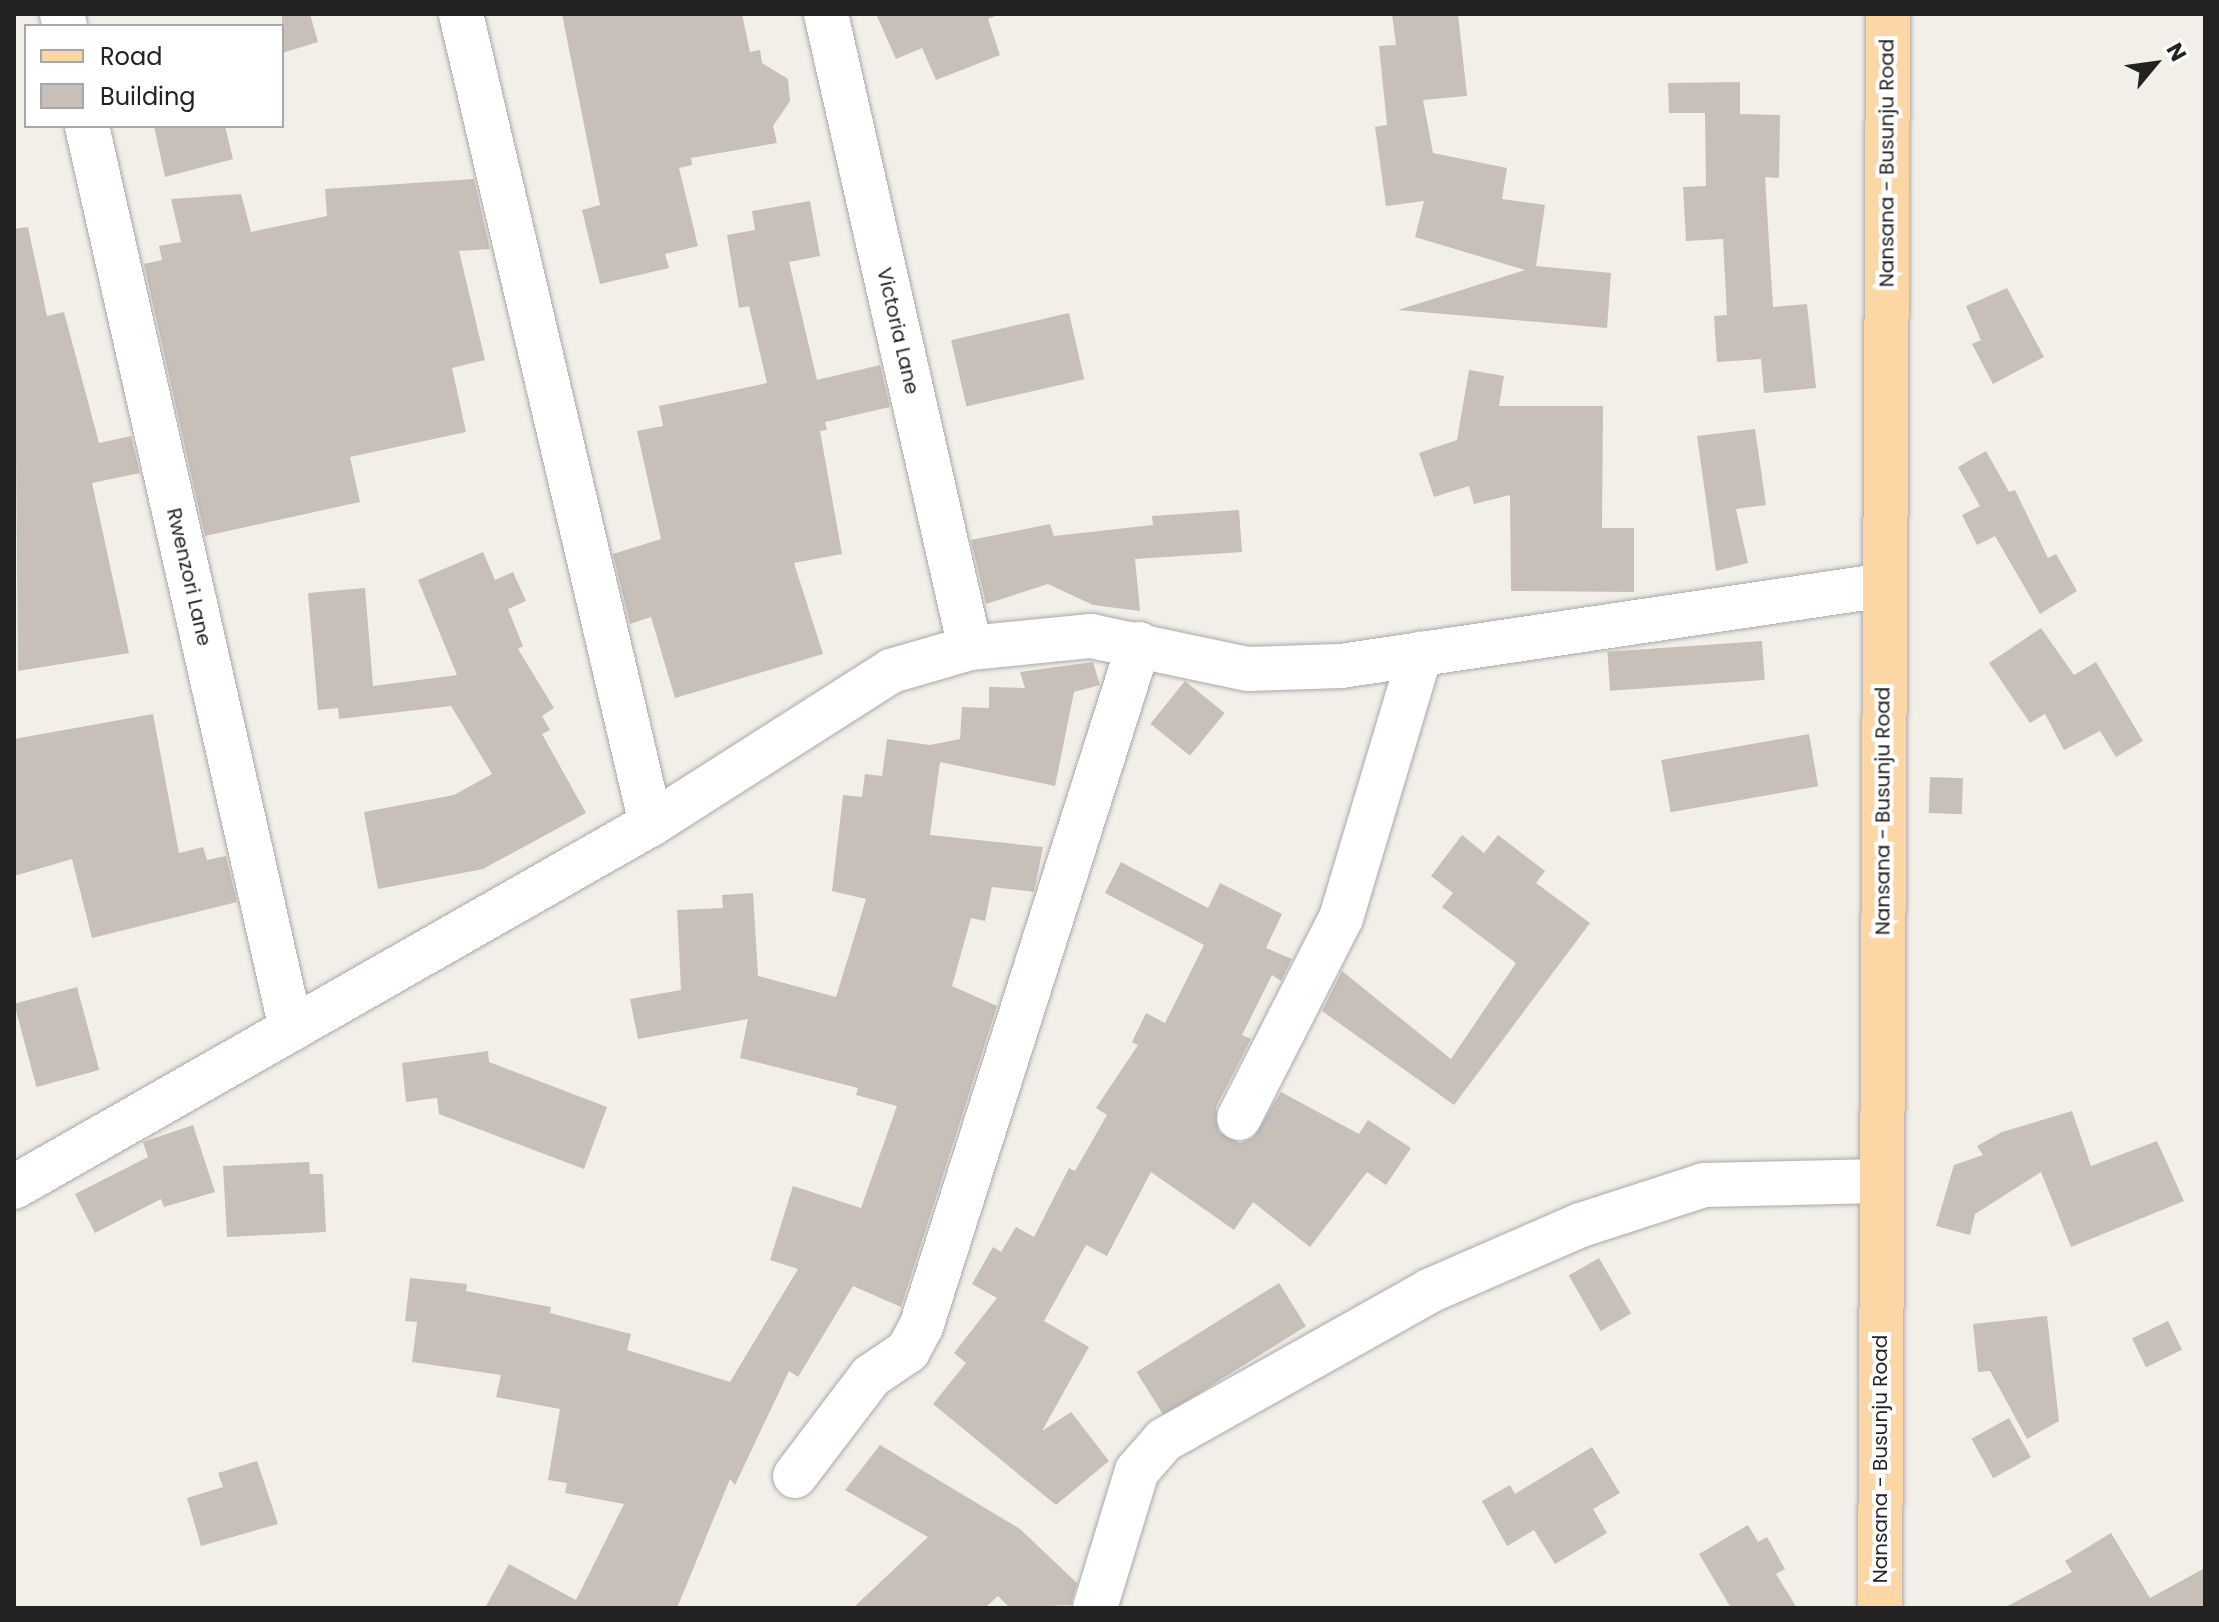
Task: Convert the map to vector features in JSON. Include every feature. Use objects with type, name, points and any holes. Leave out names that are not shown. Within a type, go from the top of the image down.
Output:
[{"type":"main road","name":"Nansana - Busunju Road","points":[[1880,1608],[1888,14]]},
{"type":"street","points":[[461,14],[651,824]]},
{"type":"street","name":"Victoria Lane","points":[[826,14],[970,648]]},
{"type":"street","name":"Rwenzori Lane","points":[[87,128],[291,1029]]},
{"type":"street","points":[[14,1187],[651,824],[891,671],[970,648],[1091,636],[1248,669],[1420,654],[1885,585]]},
{"type":"street","points":[[795,1476],[871,1376],[908,1351],[921,1327],[1139,644]]},
{"type":"street","points":[[1239,1118],[1341,918],[1420,654]]},
{"type":"street","points":[[1095,1608],[1137,1471],[1164,1440],[1429,1291],[1581,1225],[1704,1185],[1881,1181]]},
{"type":"building","points":[[282,14],[310,14],[318,42],[284,52]]},
{"type":"building","points":[[562,14],[742,14],[750,52],[760,50],[762,63],[788,79],[790,101],[773,126],[777,143],[691,158],[692,165],[679,168],[698,246],[665,254],[669,268],[600,284],[582,210],[600,205]]},
{"type":"building","points":[[876,14],[1000,14],[988,19],[1000,55],[936,80],[922,48],[896,59]]},
{"type":"building","points":[[1392,14],[1458,14],[1467,96],[1423,100],[1433,153],[1507,168],[1502,199],[1545,205],[1536,266],[1611,273],[1607,328],[1398,310],[1525,270],[1415,237],[1424,201],[1386,206],[1375,127],[1387,125],[1379,46],[1396,45]]},
{"type":"building","points":[[1740,82],[1740,114],[1780,115],[1779,178],[1765,177],[1773,307],[1807,304],[1816,388],[1764,393],[1761,359],[1717,362],[1714,316],[1727,315],[1723,239],[1686,241],[1683,187],[1706,186],[1705,113],[1669,113],[1668,83]]},
{"type":"building","points":[[154,128],[225,128],[233,159],[165,177]]},
{"type":"building","points":[[474,179],[490,249],[459,251],[485,360],[452,368],[466,432],[350,457],[360,502],[205,536],[144,264],[162,260],[159,246],[181,242],[171,199],[241,194],[251,232],[327,216],[325,189]]},
{"type":"building","points":[[810,201],[820,256],[789,262],[817,380],[880,365],[890,407],[825,422],[827,430],[820,431],[842,554],[794,563],[823,654],[675,698],[651,617],[630,624],[613,554],[661,539],[637,431],[663,426],[659,406],[767,383],[749,306],[739,308],[727,235],[755,230],[752,211]]},
{"type":"building","points":[[28,227],[47,316],[64,312],[99,443],[131,436],[140,473],[92,483],[129,653],[18,671],[14,229]]},
{"type":"building","points":[[2007,288],[2044,357],[1993,384],[1972,344],[1981,340],[1966,306]]},
{"type":"building","points":[[1069,313],[1084,379],[966,406],[951,340]]},
{"type":"building","points":[[1469,370],[1504,376],[1499,406],[1603,406],[1602,528],[1634,528],[1634,592],[1511,591],[1510,495],[1474,504],[1469,486],[1434,497],[1419,453],[1457,440]]},
{"type":"building","points":[[1755,429],[1766,505],[1736,509],[1748,563],[1716,571],[1697,436]]},
{"type":"building","points":[[1986,451],[2009,492],[2015,490],[2048,558],[2056,554],[2077,591],[2040,614],[1995,536],[1977,545],[1962,515],[1980,506],[1958,467]]},
{"type":"building","points":[[1239,510],[1242,552],[1135,559],[1140,611],[1093,605],[1048,584],[986,604],[971,540],[1050,524],[1054,536],[1153,525],[1152,516]]},
{"type":"building","points":[[483,552],[495,580],[513,572],[526,601],[508,609],[523,646],[518,649],[554,708],[542,716],[550,730],[542,734],[586,813],[483,869],[378,889],[364,812],[454,795],[492,774],[451,706],[339,719],[338,708],[318,710],[308,593],[365,588],[373,686],[457,675],[418,580]]},
{"type":"building","points":[[2041,628],[2074,675],[2096,662],[2143,741],[2116,757],[2100,731],[2064,750],[2045,714],[2030,723],[1989,663]]},
{"type":"building","points":[[1762,641],[1765,680],[1610,691],[1607,652]]},
{"type":"building","points":[[1093,662],[1100,685],[1074,692],[1055,786],[940,762],[930,835],[1043,847],[1034,892],[992,887],[985,921],[971,918],[952,986],[997,1006],[901,1307],[853,1286],[798,1377],[789,1371],[735,1485],[730,1479],[677,1608],[485,1608],[509,1564],[576,1600],[624,1504],[565,1493],[567,1483],[548,1480],[560,1409],[496,1397],[501,1375],[412,1362],[417,1322],[405,1321],[410,1278],[467,1284],[466,1291],[551,1307],[550,1313],[631,1334],[627,1350],[730,1382],[798,1269],[770,1260],[793,1186],[861,1208],[897,1106],[856,1095],[858,1088],[740,1058],[748,1019],[638,1039],[630,999],[681,990],[677,910],[723,908],[722,895],[753,893],[758,976],[836,997],[866,899],[832,891],[843,795],[862,797],[865,774],[882,776],[887,739],[930,745],[960,739],[962,707],[989,708],[989,687],[1025,688],[1020,672]]},
{"type":"building","points":[[1185,681],[1225,713],[1190,756],[1150,724]]},
{"type":"building","points":[[153,714],[179,853],[203,847],[207,860],[226,856],[237,902],[92,938],[72,859],[14,876],[14,739]]},
{"type":"building","points":[[1809,734],[1818,786],[1670,812],[1661,760]]},
{"type":"building","points":[[1930,777],[1963,778],[1962,814],[1929,813]]},
{"type":"building","points":[[1462,835],[1484,853],[1498,835],[1545,871],[1536,883],[1590,923],[1454,1105],[1322,1011],[1342,971],[1451,1059],[1516,963],[1442,907],[1453,893],[1431,876]]},
{"type":"building","points":[[1121,862],[1208,908],[1220,883],[1282,914],[1266,948],[1292,959],[1281,981],[1272,975],[1242,1035],[1251,1039],[1216,1107],[1219,1132],[1240,1143],[1253,1138],[1281,1092],[1359,1134],[1368,1120],[1411,1148],[1386,1185],[1367,1172],[1310,1247],[1253,1202],[1234,1230],[1151,1172],[1107,1256],[1086,1245],[1044,1321],[1089,1347],[1042,1431],[1071,1412],[1109,1461],[1056,1505],[933,1404],[966,1363],[954,1353],[997,1298],[972,1284],[993,1247],[1001,1252],[1016,1227],[1034,1237],[1069,1168],[1075,1171],[1107,1115],[1096,1108],[1138,1045],[1132,1042],[1146,1013],[1165,1023],[1204,945],[1105,893]]},
{"type":"building","points":[[77,987],[99,1070],[36,1087],[14,1004]]},
{"type":"building","points":[[488,1051],[489,1062],[607,1107],[584,1169],[439,1114],[437,1098],[406,1102],[402,1063]]},
{"type":"building","points":[[2072,1111],[2091,1166],[2157,1141],[2184,1201],[2071,1247],[2041,1172],[1975,1214],[1970,1235],[1936,1226],[1954,1165],[1983,1155],[1977,1146],[2002,1132]]},
{"type":"building","points":[[193,1125],[215,1192],[164,1207],[161,1199],[95,1233],[75,1194],[148,1157],[143,1142]]},
{"type":"building","points":[[309,1162],[310,1174],[323,1174],[326,1232],[227,1237],[223,1166]]},
{"type":"building","points":[[1599,1258],[1631,1313],[1601,1331],[1569,1276]]},
{"type":"building","points":[[1279,1283],[1306,1326],[1164,1415],[1137,1372]]},
{"type":"building","points":[[2047,1316],[2059,1421],[2027,1439],[1990,1371],[1978,1372],[1973,1324]]},
{"type":"building","points":[[2168,1321],[2182,1350],[2146,1367],[2132,1339]]},
{"type":"building","points":[[2009,1418],[2031,1457],[1993,1478],[1971,1439]]},
{"type":"building","points":[[880,1445],[1020,1529],[1077,1583],[1071,1605],[1010,1608],[998,1596],[985,1608],[853,1608],[928,1537],[845,1490]]},
{"type":"building","points":[[1592,1447],[1620,1493],[1593,1509],[1607,1533],[1555,1564],[1534,1530],[1507,1546],[1482,1501],[1510,1485],[1515,1494]]},
{"type":"building","points":[[257,1461],[278,1524],[201,1546],[187,1498],[223,1487],[218,1473]]},
{"type":"building","points":[[1748,1525],[1758,1542],[1767,1537],[1785,1569],[1776,1574],[1797,1608],[1731,1608],[1699,1554]]},
{"type":"building","points":[[2111,1533],[2150,1598],[2205,1568],[2205,1608],[2004,1608],[2072,1572],[2065,1561]]}]
